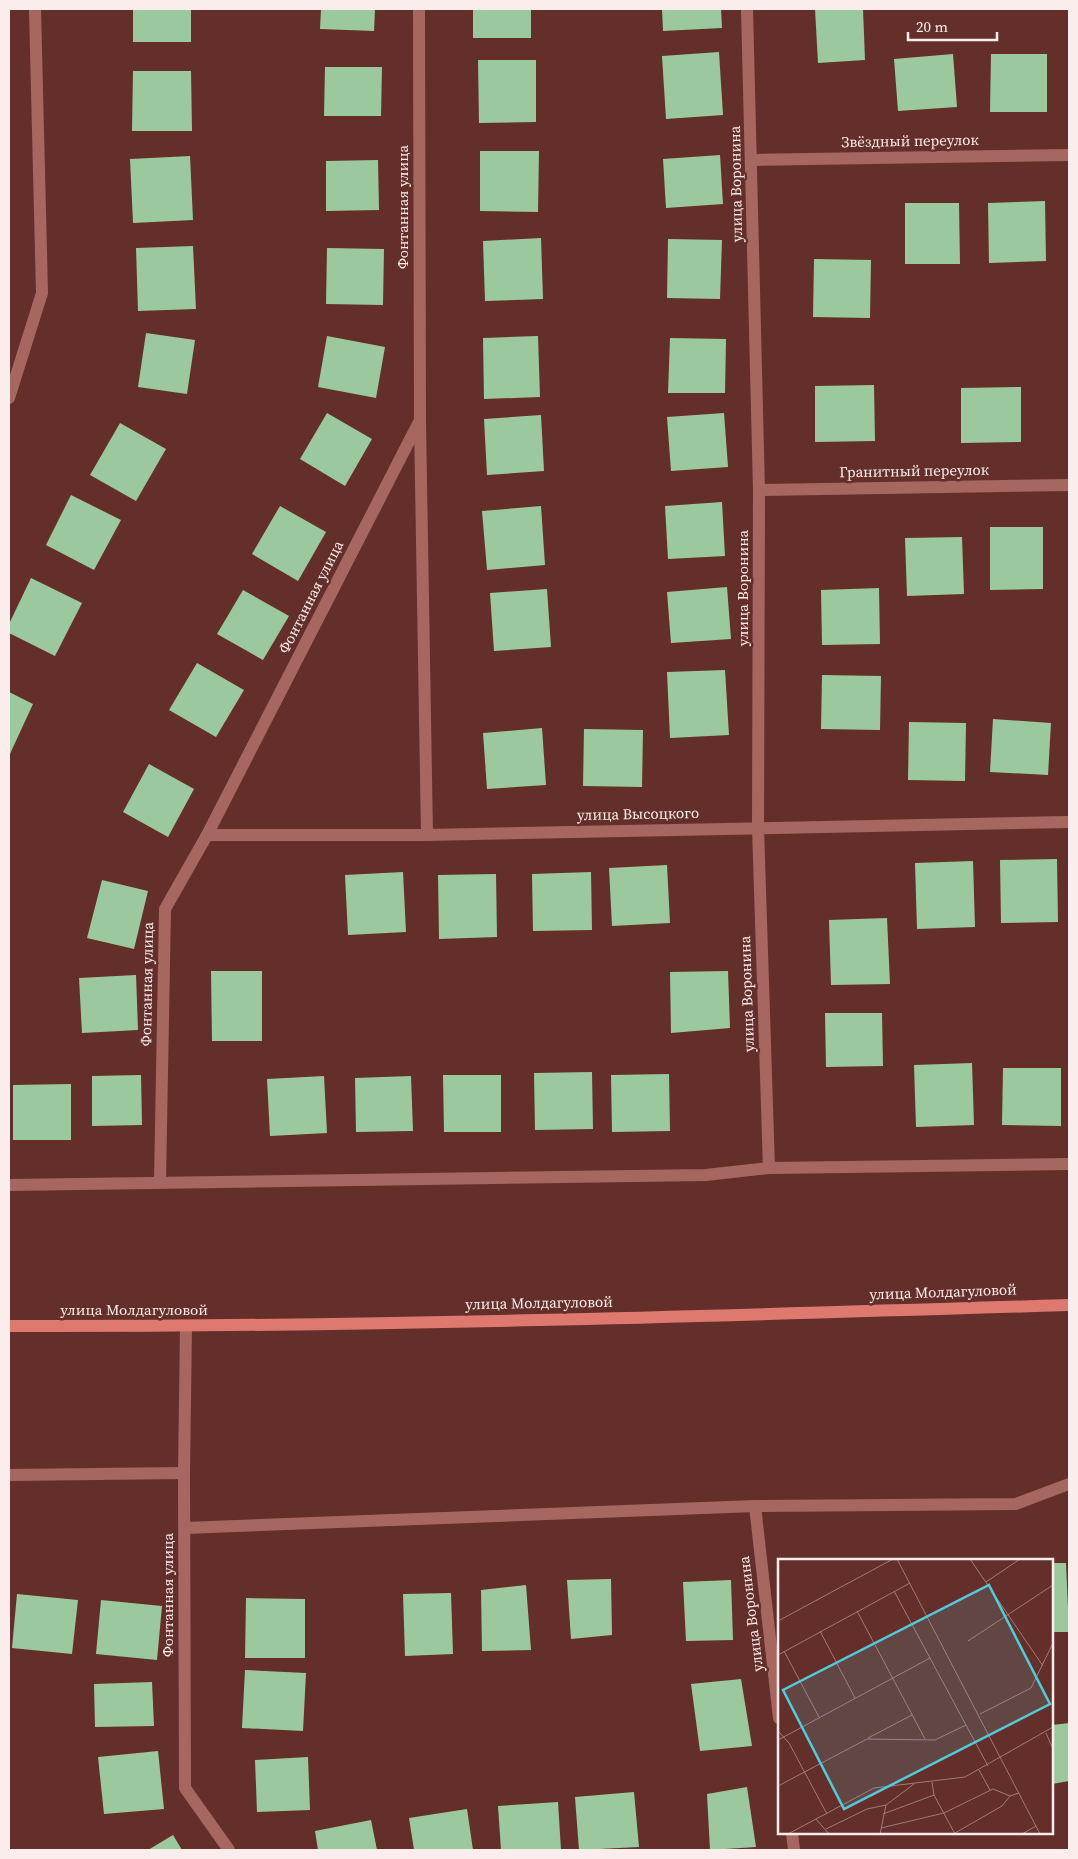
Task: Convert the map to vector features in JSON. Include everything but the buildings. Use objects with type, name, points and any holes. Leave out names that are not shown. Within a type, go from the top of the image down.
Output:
[{"type":"street","points":[[9,398],[42,293],[35,9]]},
{"type":"street","name":"Фонтанная улица","points":[[160,1182],[164,910],[207,835],[420,420],[419,9]]},
{"type":"street","name":"улица Воронина","points":[[747,9],[759,490],[758,828],[769,1168]]},
{"type":"street","name":"Звёздный переулок","points":[[752,160],[1069,155]]},
{"type":"street","points":[[420,420],[427,835]]},
{"type":"street","name":"Гранитный переулок","points":[[759,490],[1069,485]]},
{"type":"street","name":"улица Высоцкого","points":[[207,835],[427,835],[1069,822]]},
{"type":"street","points":[[9,1185],[706,1175],[769,1168],[1069,1164]]},
{"type":"street","name":"улица Молдагуловой","points":[[9,1326],[186,1326],[703,1316],[1069,1305]]},
{"type":"street","name":"Фонтанная улица","points":[[186,1326],[184,1788],[229,1850]]},
{"type":"street","points":[[9,1475],[184,1473]]},
{"type":"street","points":[[185,1528],[755,1506],[1016,1504],[1069,1484]]},
{"type":"street","name":"улица Воронина","points":[[755,1506],[778,1709]]},
{"type":"street","points":[[792,1834],[794,1850]]}]
